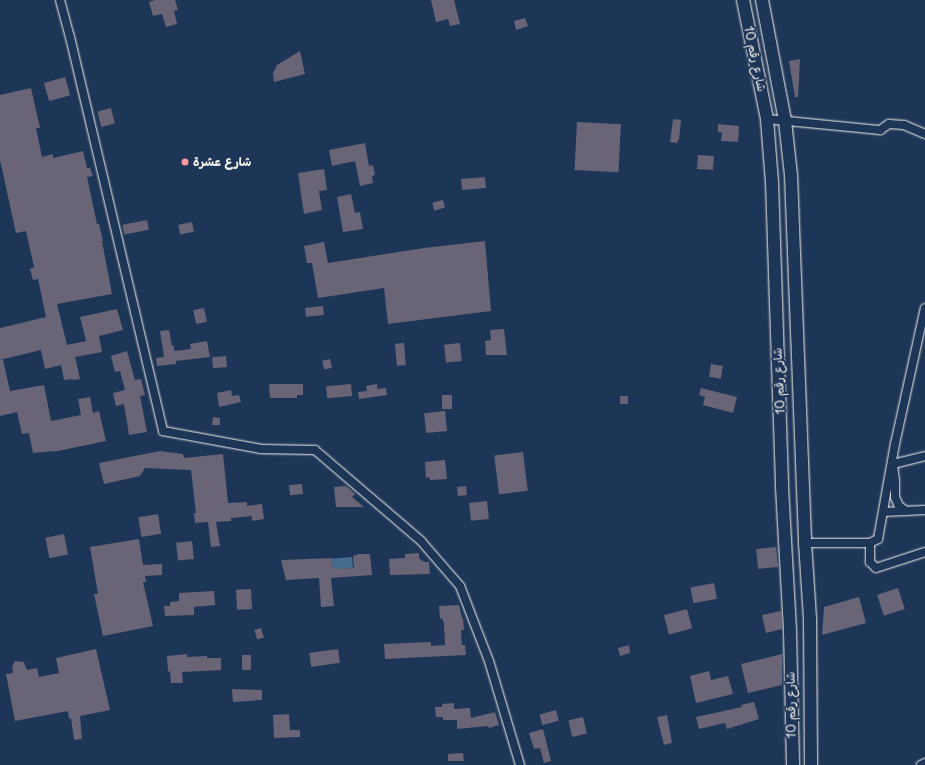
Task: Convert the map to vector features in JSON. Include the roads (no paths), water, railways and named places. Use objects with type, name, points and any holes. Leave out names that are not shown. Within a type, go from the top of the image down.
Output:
[{"type":"main road","name":"شارع رقم 10","points":[[743,0],[767,119],[772,182],[782,487],[789,616],[793,765]]},
{"type":"main road","name":"شارع رقم 10","points":[[762,0],[785,121],[791,175],[805,543],[810,618],[811,765]]},
{"type":"street","points":[[60,0],[163,431],[261,449],[315,450],[421,541],[460,586],[489,661],[520,765]]},
{"type":"street","points":[[767,119],[880,130],[889,124],[904,125],[925,134]]},
{"type":"street","points":[[805,543],[870,543],[878,539],[893,464],[895,444],[925,308]]},
{"type":"street","points":[[893,464],[925,456]]},
{"type":"street","points":[[893,464],[896,481],[895,497],[900,506],[906,511]]},
{"type":"street","points":[[883,512],[925,510]]},
{"type":"street","points":[[870,543],[870,562],[876,568],[925,552]]},
{"type":"street","points":[[921,765],[925,763]]},
{"type":"water","points":[[352,557],[353,568],[333,570],[332,559]]},
{"type":"place","name":"شارع عشرة","points":[[185,162]]}]
